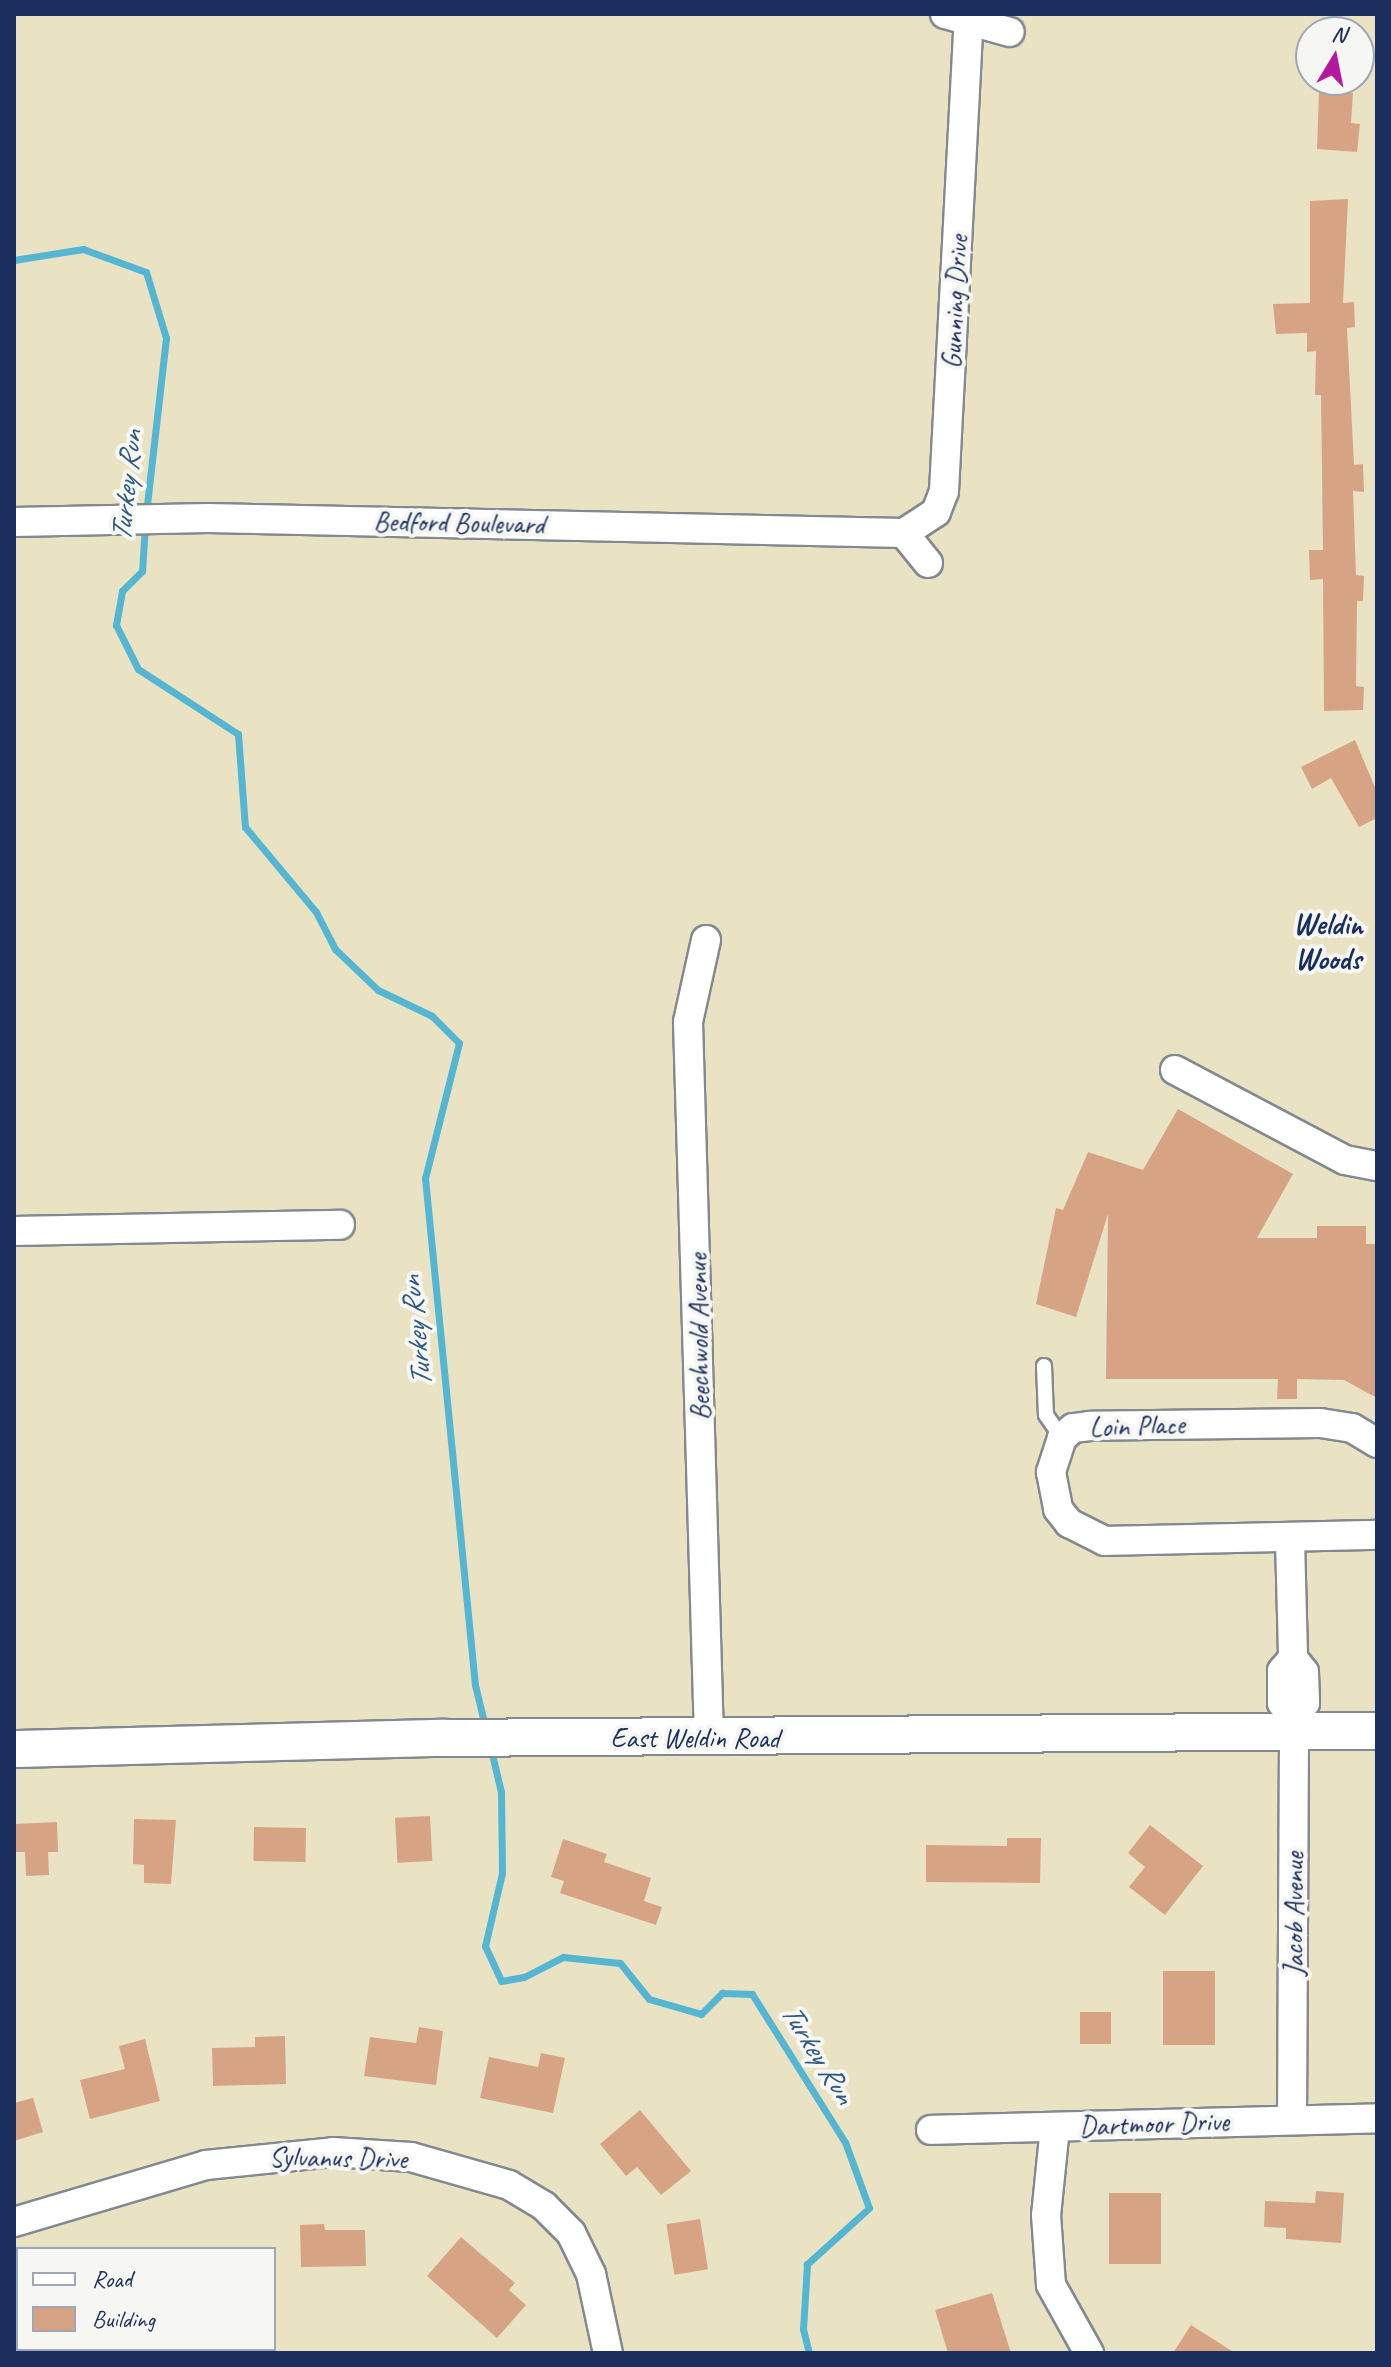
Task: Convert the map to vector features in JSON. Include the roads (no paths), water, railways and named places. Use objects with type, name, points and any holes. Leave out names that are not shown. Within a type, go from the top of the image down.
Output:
[{"type":"street","points":[[961,17],[1010,32]]},
{"type":"street","name":"Gunning Drive","points":[[904,533],[936,512],[944,491],[961,17]]},
{"type":"street","name":"Bedford Boulevard","points":[[14,522],[171,518],[904,533]]},
{"type":"street","points":[[904,533],[928,563]]},
{"type":"street","name":"Beechwold Avenue","points":[[706,940],[688,1022],[709,1737]]},
{"type":"street","points":[[1175,1070],[1345,1160],[1377,1166]]},
{"type":"street","points":[[14,1231],[340,1225]]},
{"type":"street","name":"Loin Place","points":[[1377,1443],[1352,1428],[1320,1423],[1073,1428],[1053,1453],[1052,1489],[1058,1509],[1085,1534],[1105,1541],[1290,1540],[1377,1535]]},
{"type":"street","name":"Jacob Avenue","points":[[1290,1540],[1293,1658],[1282,1671],[1282,1703],[1295,1721],[1292,2119]]},
{"type":"street","name":"East Weldin Road","points":[[14,1749],[443,1738],[709,1737],[1295,1721],[1377,1731]]},
{"type":"street","name":"Dartmoor Drive","points":[[931,2130],[1377,2118]]},
{"type":"street","points":[[1055,2127],[1046,2215],[1051,2285],[1089,2353]]},
{"type":"street","name":"Sylvanus Drive","points":[[14,2222],[231,2161],[333,2152],[411,2157],[509,2185],[544,2206],[571,2233],[591,2274],[608,2353]]},
{"type":"lane","points":[[1044,1366],[1046,1415],[1062,1438]]},
{"type":"waterway","name":"Turkey Run","points":[[14,260],[83,249],[146,272],[166,338],[146,513]]},
{"type":"waterway","name":"Turkey Run","points":[[145,525],[142,571],[122,591],[116,625],[138,669],[238,734],[245,827],[316,912],[335,949],[378,990],[432,1016],[459,1043],[425,1178],[475,1685],[485,1726]]},
{"type":"waterway","name":"Turkey Run","points":[[491,1750],[501,1792],[502,1873],[485,1946],[501,1981],[524,1977],[563,1957],[620,1963],[649,1999],[701,2014],[722,1993],[752,1994],[845,2142],[869,2208],[807,2264],[803,2329],[809,2353]]},
{"type":"district","name":"Weldin Woods","points":[[1328,941]]}]
